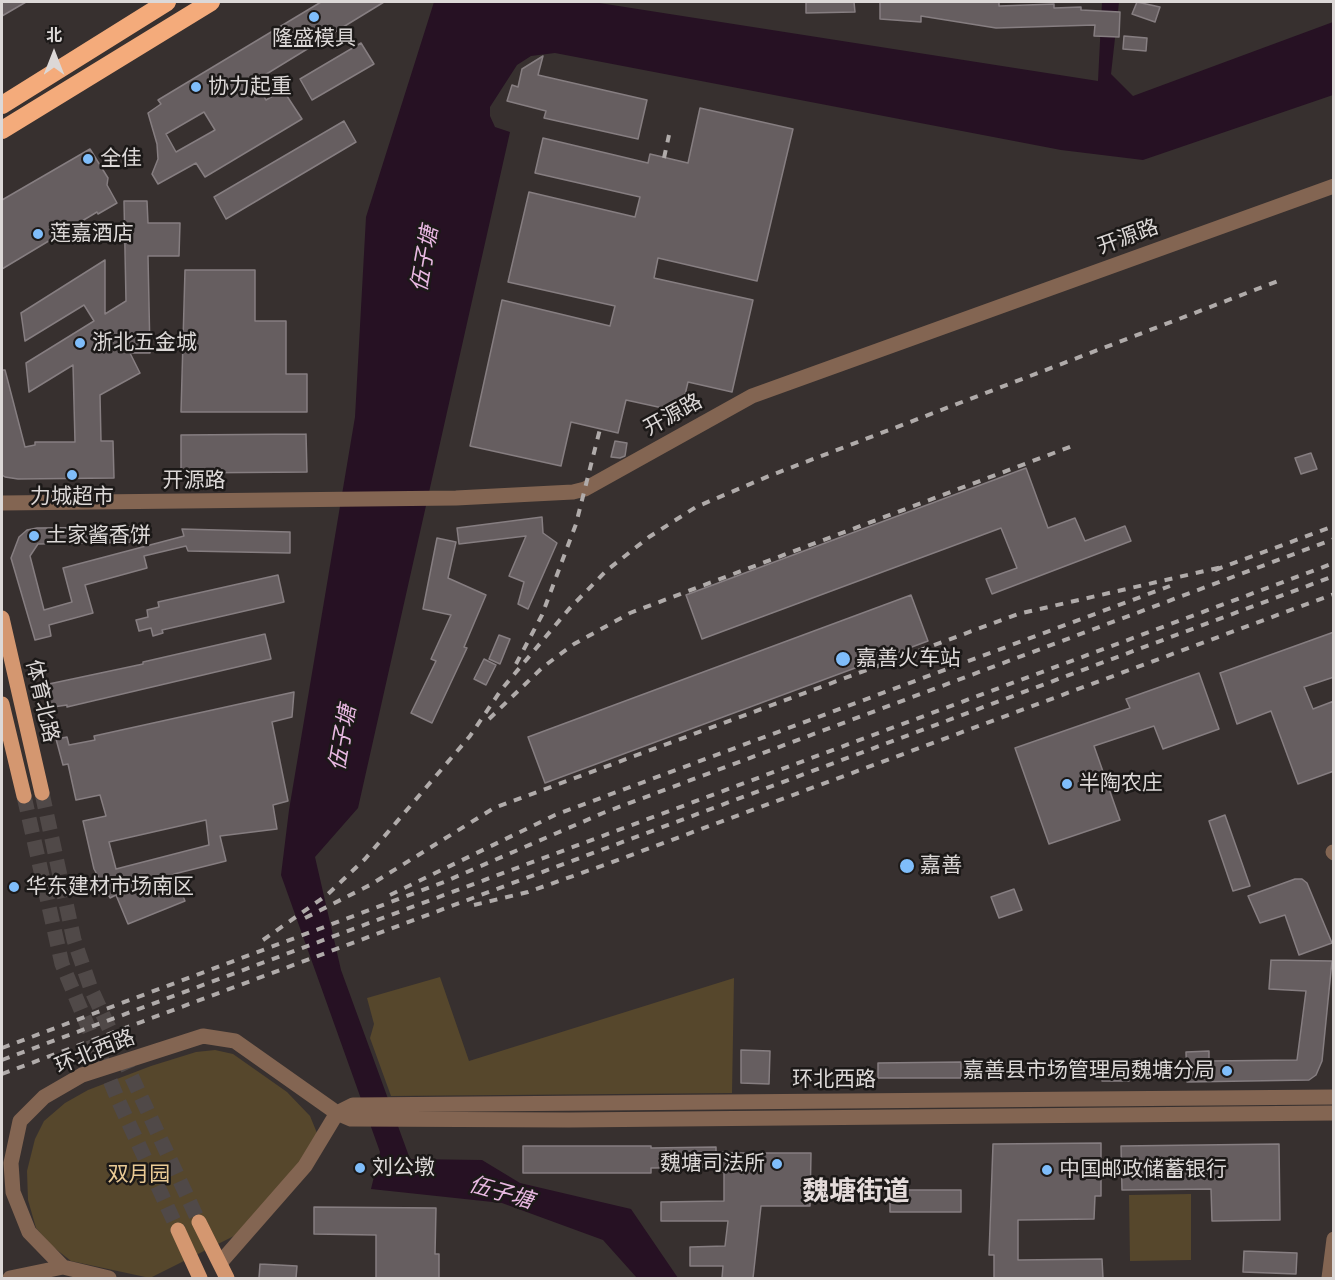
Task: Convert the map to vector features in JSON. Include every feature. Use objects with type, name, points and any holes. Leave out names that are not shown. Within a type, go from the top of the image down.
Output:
[{"type":"highway","points":[[5,102],[167,2]]},
{"type":"highway","points":[[2,130],[211,2]]},
{"type":"main road","name":"体育北路","points":[[2,618],[42,793]]},
{"type":"main road","name":"体育北路","points":[[2,704],[24,796]]},
{"type":"main road","points":[[200,1222],[227,1278]]},
{"type":"main road","points":[[178,1230],[200,1278]]},
{"type":"street","name":"开源路","points":[[2,503],[304,501],[456,498],[573,492],[585,489],[752,396],[1334,186]]},
{"type":"street","name":"环北西路","points":[[63,1267],[28,1232],[13,1192],[11,1163],[20,1121],[44,1097],[82,1075],[203,1036],[236,1041],[337,1113],[1334,1113]]},
{"type":"street","name":"环北西路","points":[[406,1112],[1334,1097]]},
{"type":"street","points":[[220,1263],[305,1166],[337,1113]]},
{"type":"street","points":[[1329,1278],[1334,1239]]},
{"type":"street","points":[[10,1278],[63,1267],[109,1278]]},
{"type":"green space","points":[[440,977],[469,1061],[734,978],[732,1093],[391,1096],[370,1038],[374,1024],[367,998]]},
{"type":"green space","name":"双月园","points":[[215,1050],[233,1054],[287,1092],[310,1116],[317,1133],[300,1166],[242,1232],[150,1278],[71,1261],[52,1246],[36,1228],[28,1200],[27,1171],[35,1139],[44,1121],[65,1103],[88,1090],[151,1066],[196,1052]]},
{"type":"green space","points":[[1191,1194],[1191,1260],[1130,1261],[1129,1195]]},
{"type":"water","name":"伍子塘","points":[[434,2],[593,2],[1098,81],[1102,2],[1119,2],[1111,74],[1133,96],[1333,22],[1333,95],[1143,160],[1061,150],[555,53],[531,56],[517,65],[490,107],[490,116],[495,127],[510,132],[358,808],[315,857],[341,970],[410,1159],[482,1160],[520,1183],[631,1209],[678,1278],[637,1278],[603,1240],[502,1203],[371,1189],[380,1152],[281,875],[289,810],[355,417],[366,217]]},
{"type":"building","points":[[2,2],[26,2],[2,16]]},
{"type":"building","points":[[321,2],[384,2],[255,81],[266,100],[283,90],[302,119],[205,177],[196,163],[158,184],[152,174],[158,159],[157,144],[148,113],[161,104],[158,100]],"holes":[[[204,112],[215,130],[176,152],[166,134]]]},
{"type":"building","points":[[806,2],[854,2],[855,12],[806,13]]},
{"type":"building","points":[[880,2],[999,2],[999,6],[1054,4],[1054,8],[1081,7],[1081,10],[1120,12],[1119,37],[1094,36],[1095,25],[996,28],[921,16],[921,22],[880,19]]},
{"type":"building","points":[[1137,2],[1160,7],[1155,22],[1132,14]]},
{"type":"building","points":[[1124,36],[1147,38],[1146,51],[1123,49]]},
{"type":"building","points":[[361,43],[374,64],[312,100],[300,79]]},
{"type":"building","points":[[543,56],[538,75],[647,100],[638,139],[544,118],[546,111],[507,101],[512,85],[518,87],[522,69]]},
{"type":"building","points":[[700,108],[793,129],[757,281],[658,258],[654,278],[753,300],[732,392],[688,382],[681,412],[626,400],[618,433],[571,422],[561,466],[470,446],[502,300],[610,326],[615,306],[508,282],[529,192],[635,217],[640,197],[535,173],[543,138],[648,163],[650,154],[688,163]]},
{"type":"building","points":[[344,121],[356,142],[226,219],[214,197]]},
{"type":"building","points":[[90,149],[108,178],[107,185],[117,203],[98,214],[97,212],[2,269],[2,200]]},
{"type":"building","points":[[124,201],[147,201],[148,223],[180,223],[179,256],[148,256],[150,353],[130,353],[140,373],[100,395],[101,441],[113,441],[114,478],[18,479],[5,477],[2,475],[2,370],[5,370],[25,447],[35,445],[35,442],[75,442],[73,365],[29,392],[26,363],[94,321],[84,305],[25,341],[21,313],[105,260],[105,314],[126,301]]},
{"type":"building","points":[[185,270],[255,270],[255,321],[286,321],[286,374],[307,374],[307,412],[181,412]]},
{"type":"building","points":[[306,434],[307,472],[181,473],[181,435]]},
{"type":"building","points":[[615,441],[627,443],[625,456],[611,457]]},
{"type":"building","points":[[1311,453],[1317,469],[1301,474],[1295,458]]},
{"type":"building","points":[[1026,468],[1048,528],[1075,518],[1085,541],[1125,526],[1131,541],[992,594],[986,579],[1017,568],[1001,528],[702,639],[686,595]]},
{"type":"building","points":[[542,517],[543,533],[557,543],[528,609],[518,604],[524,582],[509,576],[526,536],[459,544],[457,528]]},
{"type":"building","points":[[146,527],[146,542],[38,544],[30,556],[44,610],[72,602],[63,568],[184,536],[182,529],[290,532],[290,553],[188,551],[186,546],[144,556],[147,568],[85,585],[93,613],[49,625],[51,636],[35,640],[11,558],[19,537],[27,530],[37,528]]},
{"type":"building","points":[[437,538],[456,542],[448,578],[486,595],[464,647],[467,648],[432,723],[411,713],[436,661],[431,659],[451,615],[423,609]]},
{"type":"building","points":[[278,575],[284,602],[162,630],[163,633],[153,636],[151,628],[139,631],[136,620],[148,617],[147,610],[159,607],[158,602]]},
{"type":"building","points":[[911,595],[928,641],[545,783],[528,737]]},
{"type":"building","points":[[1334,632],[1334,677],[1304,687],[1313,709],[1334,701],[1334,771],[1298,784],[1271,711],[1237,724],[1220,673]]},
{"type":"building","points":[[265,634],[271,659],[67,707],[67,705],[53,707],[48,704],[44,685]]},
{"type":"building","points":[[499,635],[510,639],[500,664],[489,659]]},
{"type":"building","points":[[484,659],[496,665],[486,685],[474,679]]},
{"type":"building","name":"半陶农庄","points":[[1199,673],[1219,729],[1163,749],[1154,726],[1094,746],[1120,820],[1049,844],[1015,748],[1130,708],[1126,699]]},
{"type":"building","points":[[294,692],[292,717],[272,722],[288,801],[273,805],[277,829],[220,836],[226,861],[174,874],[185,901],[128,924],[116,895],[110,898],[94,869],[83,821],[106,816],[100,795],[76,800],[68,764],[63,765],[56,739],[67,737],[69,745],[95,740],[94,736]],"holes":[[[206,820],[209,845],[116,869],[109,842]]]},
{"type":"building","points":[[1225,815],[1250,886],[1233,891],[1209,821]]},
{"type":"building","points":[[1295,879],[1302,879],[1307,883],[1332,943],[1299,955],[1285,915],[1260,923],[1248,896]]},
{"type":"building","points":[[1014,889],[1022,910],[999,918],[991,897]]},
{"type":"building","points":[[1271,960],[1332,961],[1322,1061],[1316,1075],[1309,1080],[1187,1082],[1186,1052],[1209,1051],[1209,1061],[1297,1060],[1306,991],[1269,989]]},
{"type":"building","points":[[741,1050],[770,1051],[769,1084],[741,1083]]},
{"type":"building","points":[[961,1062],[961,1078],[878,1078],[878,1063]]},
{"type":"building","points":[[1102,1062],[1128,1062],[1129,1081],[1102,1081]]},
{"type":"building","points":[[1101,1143],[1101,1196],[1095,1196],[1094,1219],[1018,1220],[1018,1260],[1102,1259],[1103,1278],[994,1278],[994,1255],[989,1255],[993,1144]]},
{"type":"building","points":[[1279,1144],[1280,1220],[1212,1221],[1211,1189],[1122,1190],[1121,1146]]},
{"type":"building","points":[[523,1146],[716,1147],[716,1152],[811,1153],[810,1206],[761,1206],[753,1278],[722,1278],[723,1266],[690,1266],[690,1247],[725,1246],[728,1221],[661,1221],[661,1202],[724,1201],[724,1172],[719,1172],[720,1167],[651,1168],[651,1173],[523,1173]]},
{"type":"building","points":[[890,1190],[961,1190],[961,1212],[890,1212]]},
{"type":"building","points":[[314,1207],[436,1208],[435,1254],[439,1254],[439,1278],[376,1278],[376,1235],[314,1234]]},
{"type":"building","points":[[1244,1251],[1297,1253],[1296,1274],[1243,1272]]},
{"type":"building","points":[[260,1264],[297,1266],[296,1278],[259,1278]]},
{"type":"tunnel","points":[[42,793],[74,940],[91,989],[199,1222]]},
{"type":"tunnel","points":[[24,796],[62,964],[119,1102],[178,1230]]},
{"type":"railway","points":[[664,158],[669,135]]},
{"type":"railway","points":[[263,940],[327,895],[365,859],[470,736],[501,690],[569,609],[606,571],[649,537],[696,507],[769,476],[1278,281]]},
{"type":"railway","points":[[516,664],[542,615],[576,524],[600,429]]},
{"type":"railway","points":[[489,719],[543,667],[574,644],[630,613],[1075,445]]},
{"type":"railway","points":[[1215,570],[1334,526]]},
{"type":"railway","points":[[2,1048],[444,882],[603,813],[1334,539]]},
{"type":"railway","points":[[2,1060],[1334,563]]},
{"type":"railway","points":[[305,918],[370,885],[494,808],[1018,614],[1222,567]]},
{"type":"railway","points":[[2,1074],[1334,576]]},
{"type":"railway","points":[[390,895],[555,815],[1170,586]]},
{"type":"railway","points":[[474,905],[528,892],[607,864],[1334,594]]},
{"type":"place","name":"隆盛模具","points":[[314,17]]},
{"type":"place","name":"协力起重","points":[[196,87]]},
{"type":"place","name":"全佳","points":[[88,159]]},
{"type":"place","name":"莲嘉酒店","points":[[38,234]]},
{"type":"place","name":"浙北五金城","points":[[80,343]]},
{"type":"place","name":"力城超市","points":[[72,475]]},
{"type":"place","name":"土家酱香饼","points":[[34,536]]},
{"type":"place","name":"嘉善火车站","points":[[843,659]]},
{"type":"place","name":"半陶农庄","points":[[1067,784]]},
{"type":"place","name":"嘉善","points":[[907,866]]},
{"type":"place","name":"华东建材市场南区","points":[[14,887]]},
{"type":"place","name":"嘉善县市场管理局魏塘分局","points":[[1227,1071]]},
{"type":"place","name":"魏塘司法所","points":[[777,1164]]},
{"type":"place","name":"刘公墩","points":[[360,1168]]},
{"type":"place","name":"中国邮政储蓄银行","points":[[1047,1170]]},
{"type":"district","name":"魏塘街道","points":[[856,1192]]}]
